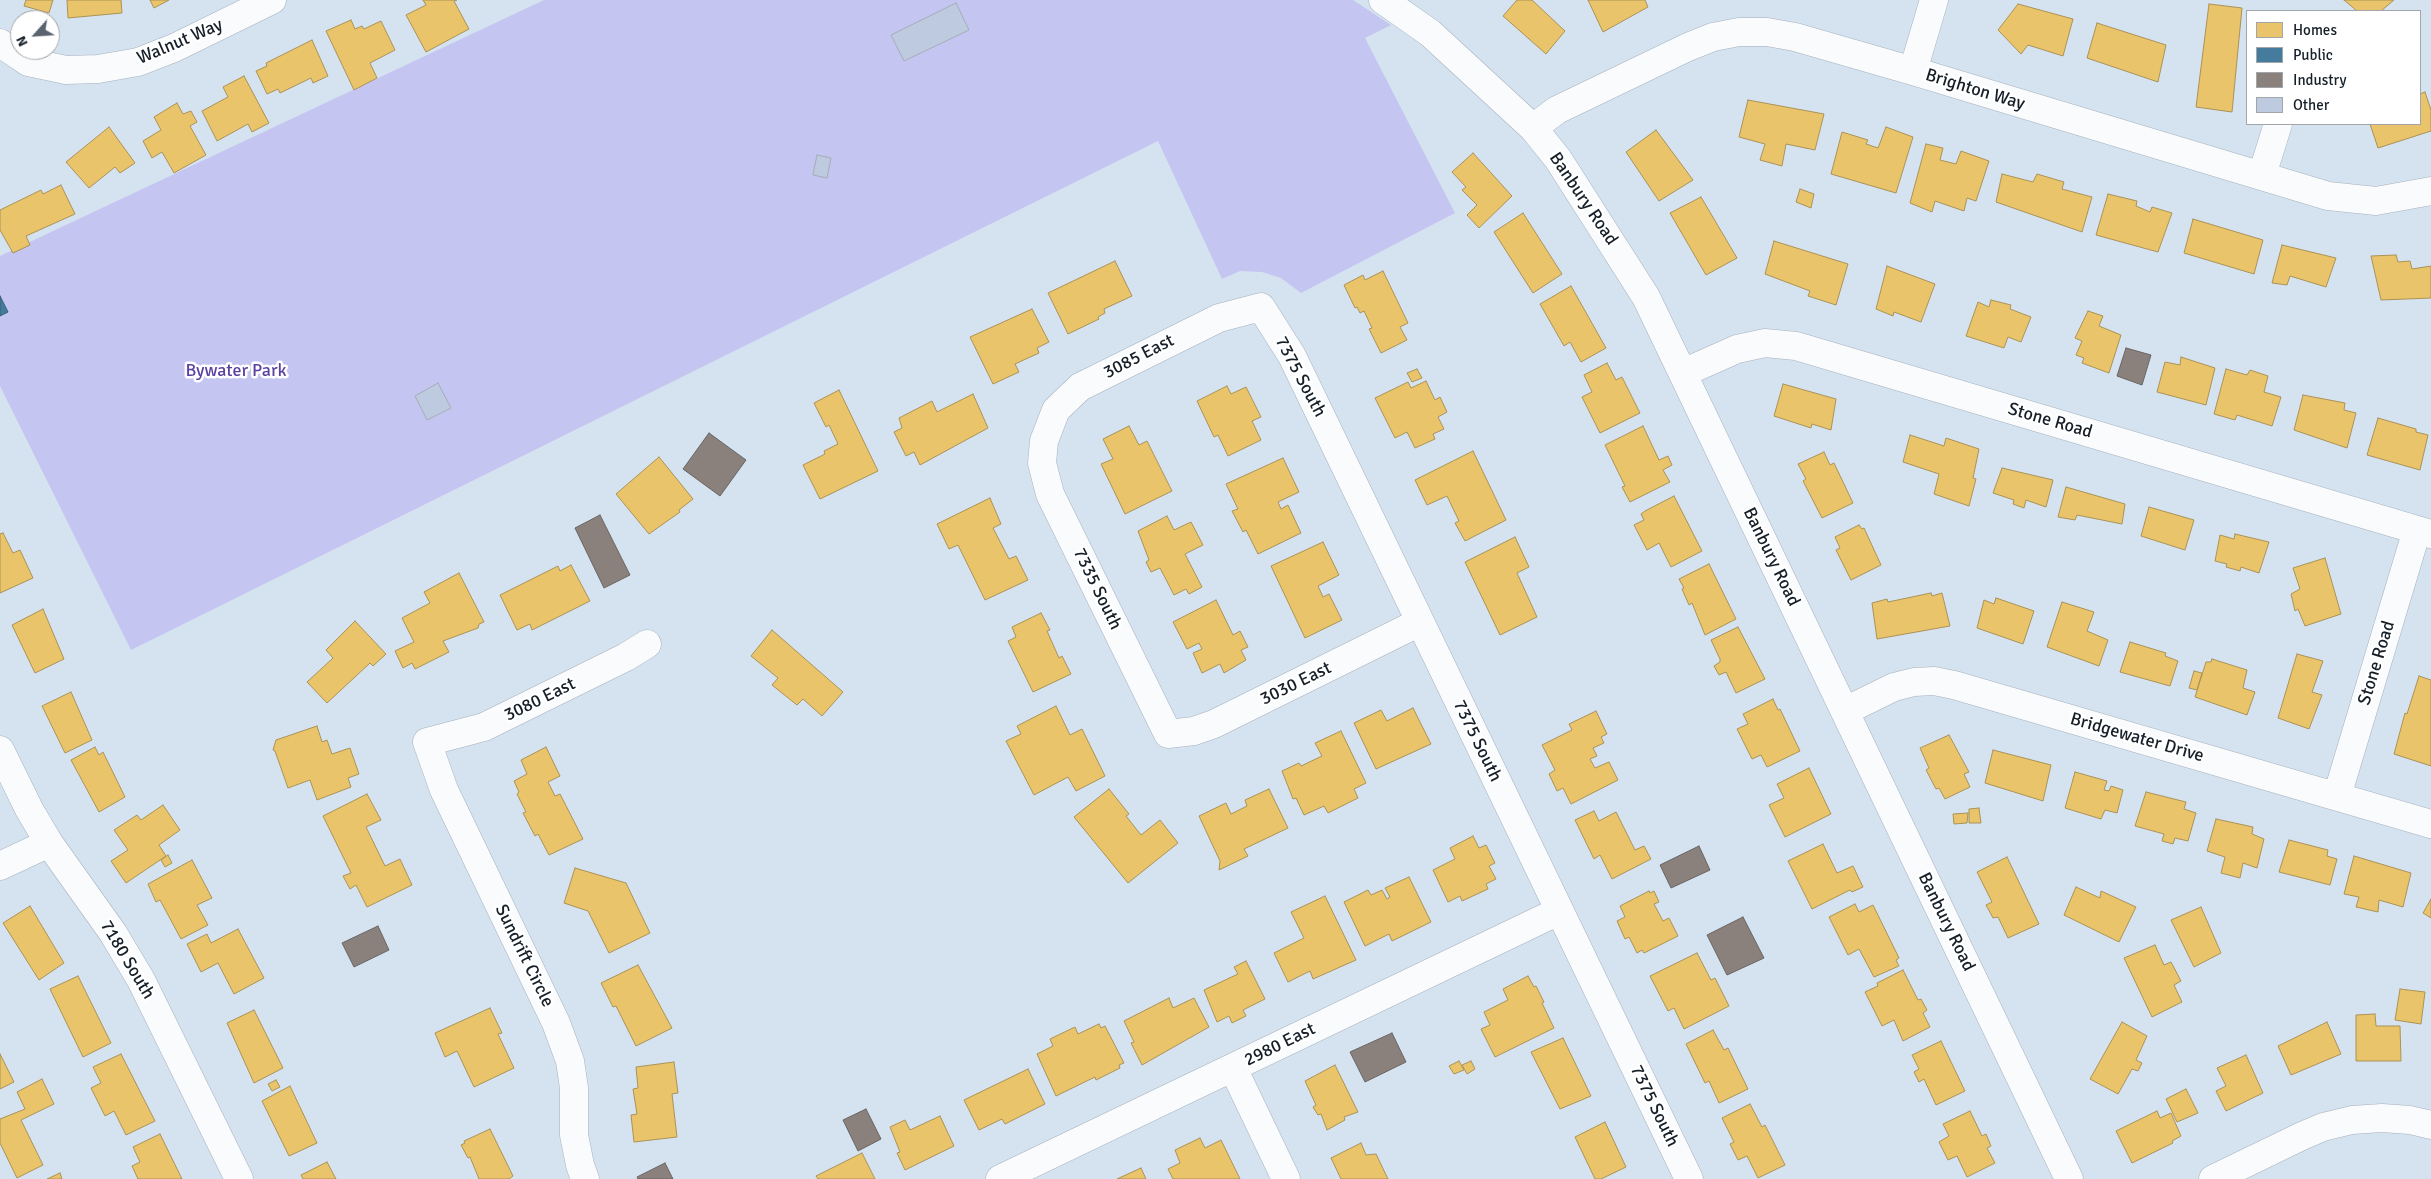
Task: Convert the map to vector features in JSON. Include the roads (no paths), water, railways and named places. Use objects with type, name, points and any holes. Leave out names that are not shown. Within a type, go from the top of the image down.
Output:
[{"type":"street","name":"Walnut Way","points":[[0,43],[28,62],[66,70],[98,69],[138,62],[174,48],[272,0]]},
{"type":"street","name":"Banbury Road","points":[[1383,0],[1430,33],[1532,128],[1558,159],[1646,297],[2069,1179]]},
{"type":"street","points":[[1913,71],[1934,0]]},
{"type":"street","name":"Brighton Way","points":[[1532,128],[1557,110],[1688,47],[1713,37],[1739,32],[1767,32],[1795,37],[1913,71],[2328,196],[2376,201],[2431,191]]},
{"type":"street","points":[[2262,175],[2278,125]]},
{"type":"street","name":"3085 East","points":[[1044,441],[1056,410],[1080,387],[1218,318],[1261,307]]},
{"type":"street","name":"7375 South","points":[[1261,307],[1292,356],[1689,1179]]},
{"type":"street","name":"Stone Road","points":[[1683,373],[1737,348],[1765,343],[1796,346],[2424,532],[2337,796]]},
{"type":"street","name":"7335 South","points":[[1044,441],[1042,464],[1050,494],[1168,734]]},
{"type":"street","name":"3030 East","points":[[1168,734],[1194,731],[1214,724],[1420,622]]},
{"type":"street","name":"3080 East","points":[[427,742],[484,726],[626,657],[647,644]]},
{"type":"street","name":"Bridgewater Drive","points":[[1845,711],[1894,687],[1914,682],[1934,681],[1954,685],[2431,824]]},
{"type":"street","name":"Sundrift Circle","points":[[427,742],[444,790],[556,1023],[570,1061],[574,1088],[574,1135],[580,1165],[586,1179]]},
{"type":"street","name":"7180 South","points":[[0,750],[29,809],[49,843],[113,933],[141,980],[239,1179]]},
{"type":"street","points":[[0,866],[49,843]]},
{"type":"street","name":"2980 East","points":[[1000,1179],[1559,911]]},
{"type":"street","points":[[1233,1068],[1286,1179]]},
{"type":"street","points":[[2213,1179],[2302,1136],[2352,1120],[2382,1118],[2410,1120],[2431,1125]]},
{"type":"park label","name":"Bywater Park","points":[[236,371]]}]
